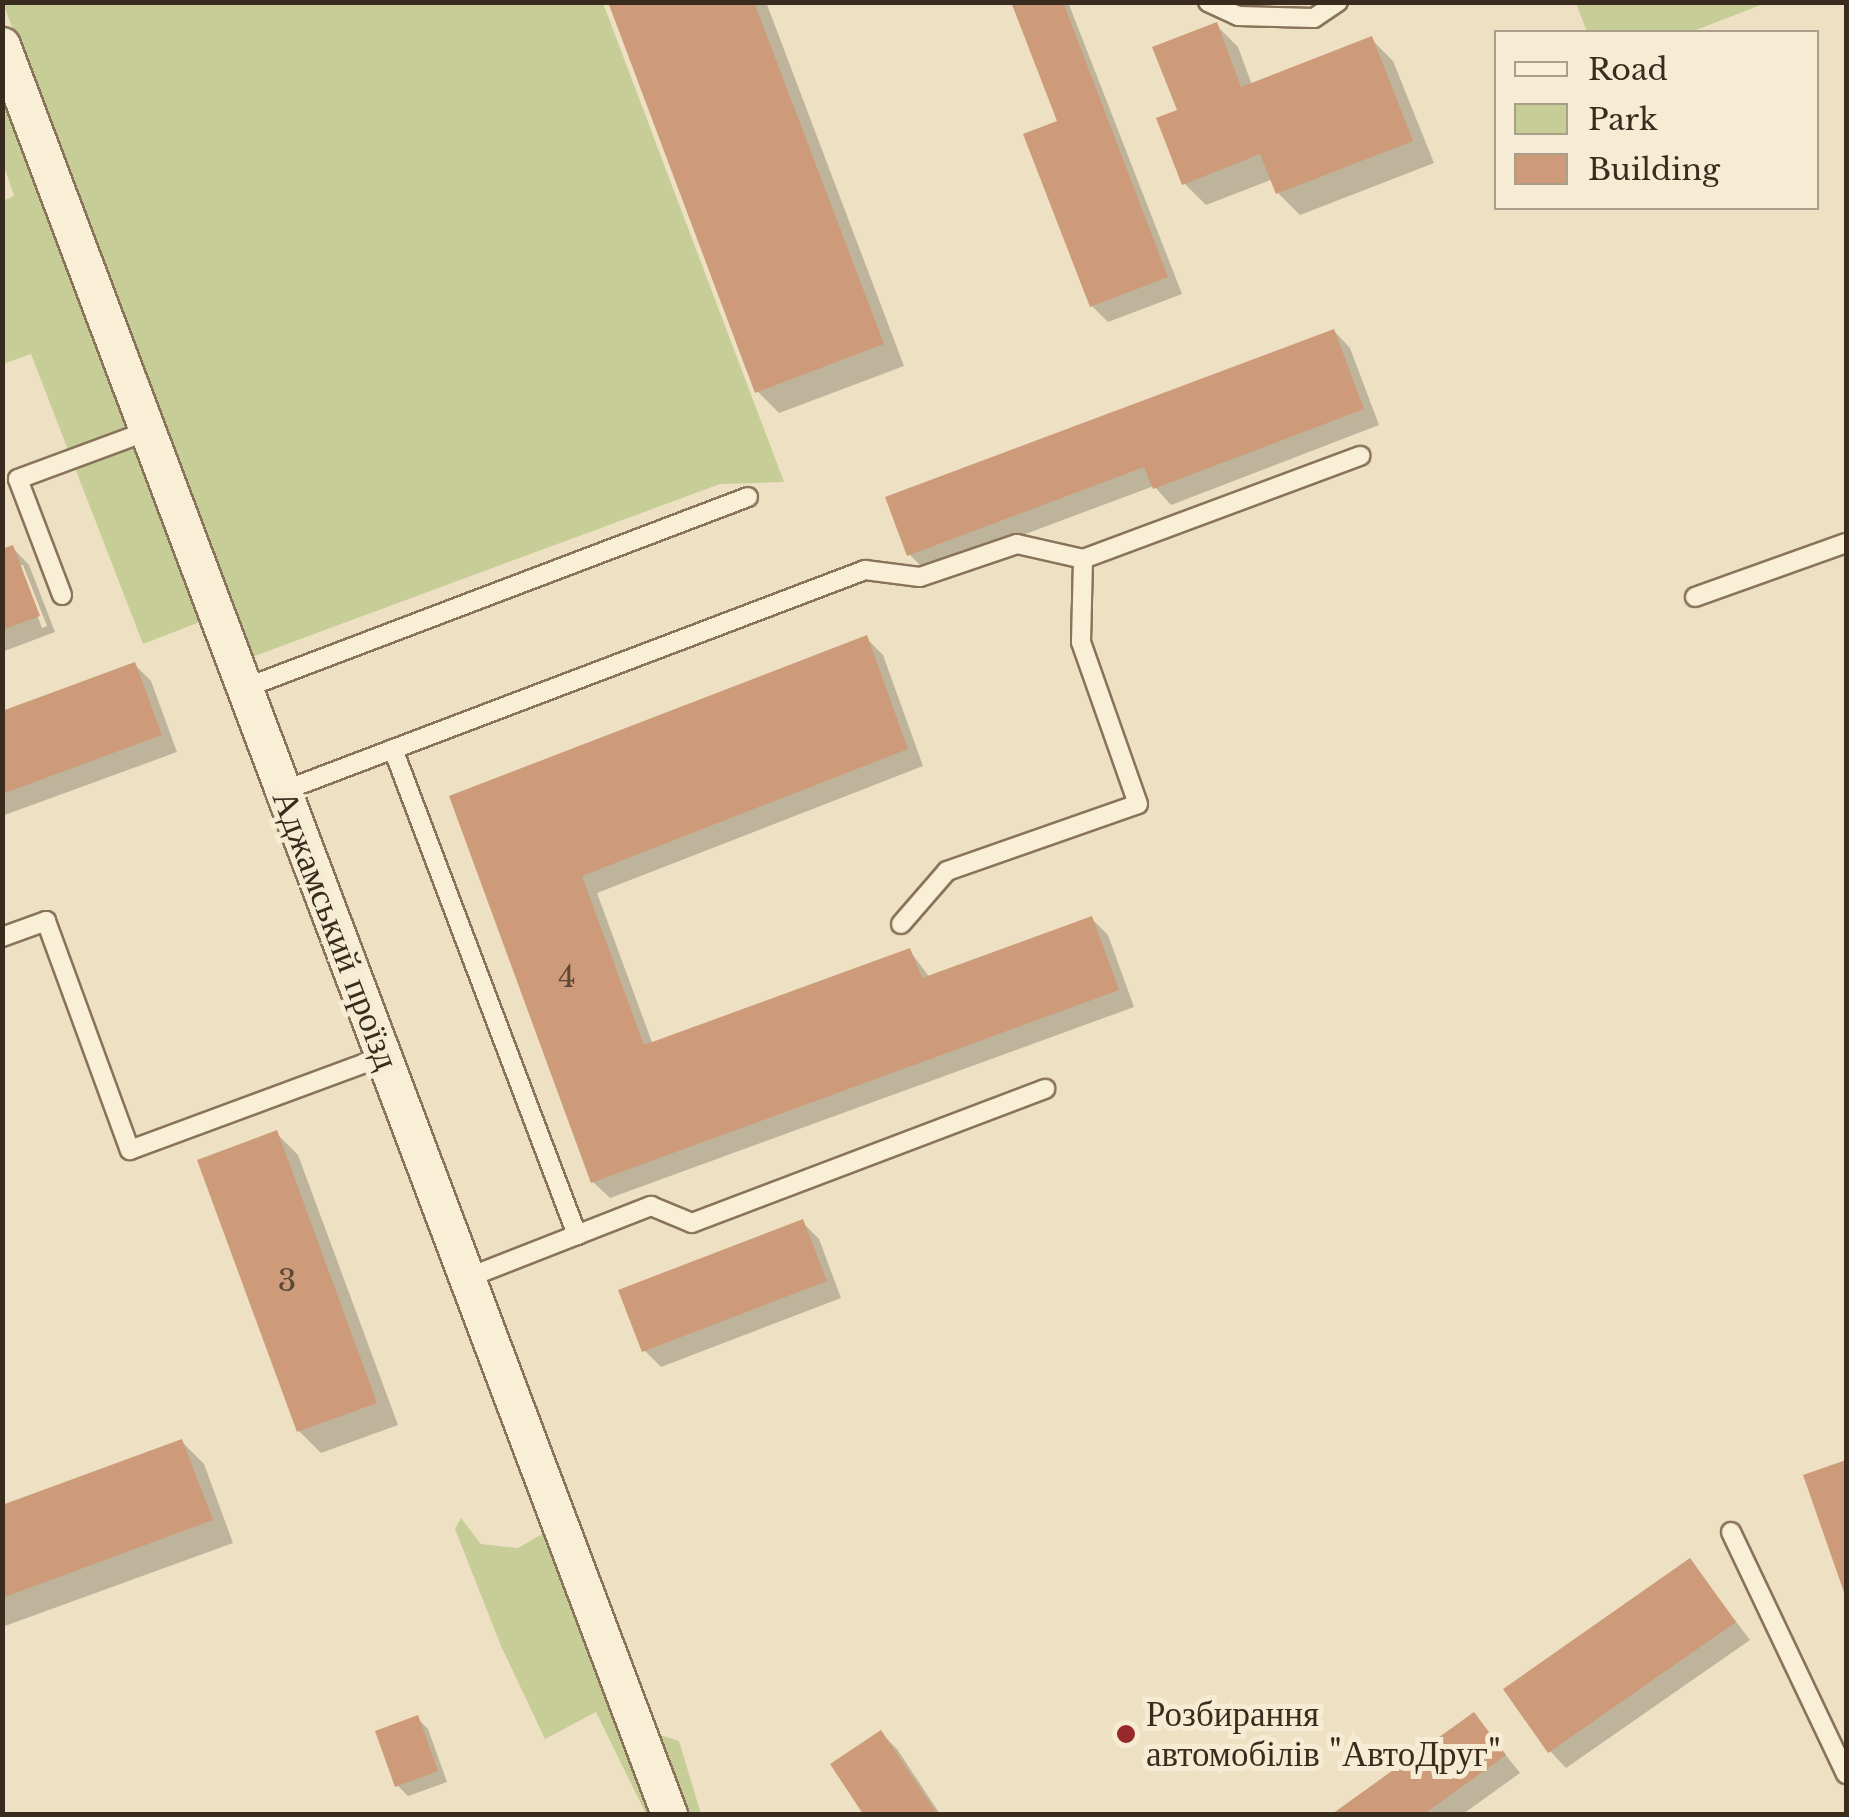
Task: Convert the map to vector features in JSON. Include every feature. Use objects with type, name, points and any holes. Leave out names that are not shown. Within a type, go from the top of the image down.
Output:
[{"type":"street","name":"Аджамський проїзд","points":[[2,45],[670,1814]]},
{"type":"lane","points":[[1208,2],[1238,16],[1314,18],[1338,2]]},
{"type":"lane","points":[[62,595],[18,479],[148,430]]},
{"type":"lane","points":[[283,790],[865,570],[920,577],[1016,544],[1083,559],[1360,456]]},
{"type":"lane","points":[[245,688],[748,496]]},
{"type":"lane","points":[[1696,597],[1846,543]]},
{"type":"lane","points":[[901,924],[946,871],[1138,804],[1081,642],[1083,559]]},
{"type":"lane","points":[[393,749],[577,1235]]},
{"type":"lane","points":[[2,937],[46,922],[130,1150],[384,1056]]},
{"type":"lane","points":[[467,1278],[651,1206],[692,1223],[1045,1089]]},
{"type":"lane","points":[[1731,1532],[1846,1774]]},
{"type":"green space","points":[[1576,2],[1766,3],[1696,30],[1586,30]]},
{"type":"green space","points":[[3,3],[603,3],[784,482],[720,484],[249,658]]},
{"type":"green space","points":[[3,99],[205,620],[143,644],[31,354],[3,364],[3,201],[14,196],[3,163]]},
{"type":"green space","points":[[461,1518],[481,1544],[518,1548],[544,1533],[656,1814],[646,1814],[596,1712],[545,1739],[501,1646],[455,1529]]},
{"type":"green space","points":[[651,1732],[679,1741],[701,1814],[684,1814]]},
{"type":"building","points":[[608,2],[754,2],[884,344],[755,393]]},
{"type":"building","points":[[1011,2],[1063,2],[1168,277],[1090,307],[1023,134],[1057,121]]},
{"type":"building","points":[[1217,22],[1241,87],[1372,36],[1413,141],[1276,194],[1260,154],[1182,185],[1156,118],[1177,110],[1152,47]]},
{"type":"building","points":[[1334,329],[1364,409],[1153,489],[1144,467],[907,556],[885,497]]},
{"type":"building","points":[[13,545],[40,616],[2,630],[2,549]]},
{"type":"building","points":[[867,635],[908,749],[582,876],[644,1045],[910,948],[922,978],[1092,916],[1119,990],[591,1183],[449,796]]},
{"type":"building","points":[[135,662],[162,735],[2,794],[2,711]]},
{"type":"building","points":[[277,1130],[377,1403],[297,1432],[197,1160]]},
{"type":"building","points":[[803,1219],[827,1281],[642,1352],[618,1290]]},
{"type":"building","points":[[182,1439],[213,1520],[2,1598],[2,1505]]},
{"type":"building","points":[[1846,1460],[1846,1598],[1803,1475]]},
{"type":"building","points":[[1690,1558],[1736,1622],[1548,1753],[1503,1689]]},
{"type":"building","points":[[1474,1712],[1506,1755],[1424,1814],[1332,1814]]},
{"type":"building","points":[[418,1715],[438,1771],[395,1787],[375,1731]]},
{"type":"building","points":[[881,1730],[937,1814],[863,1814],[830,1764]]},
{"type":"place","name":"Розбирання автомобілів \"АвтоДруг\"","points":[[1126,1734]]}]
